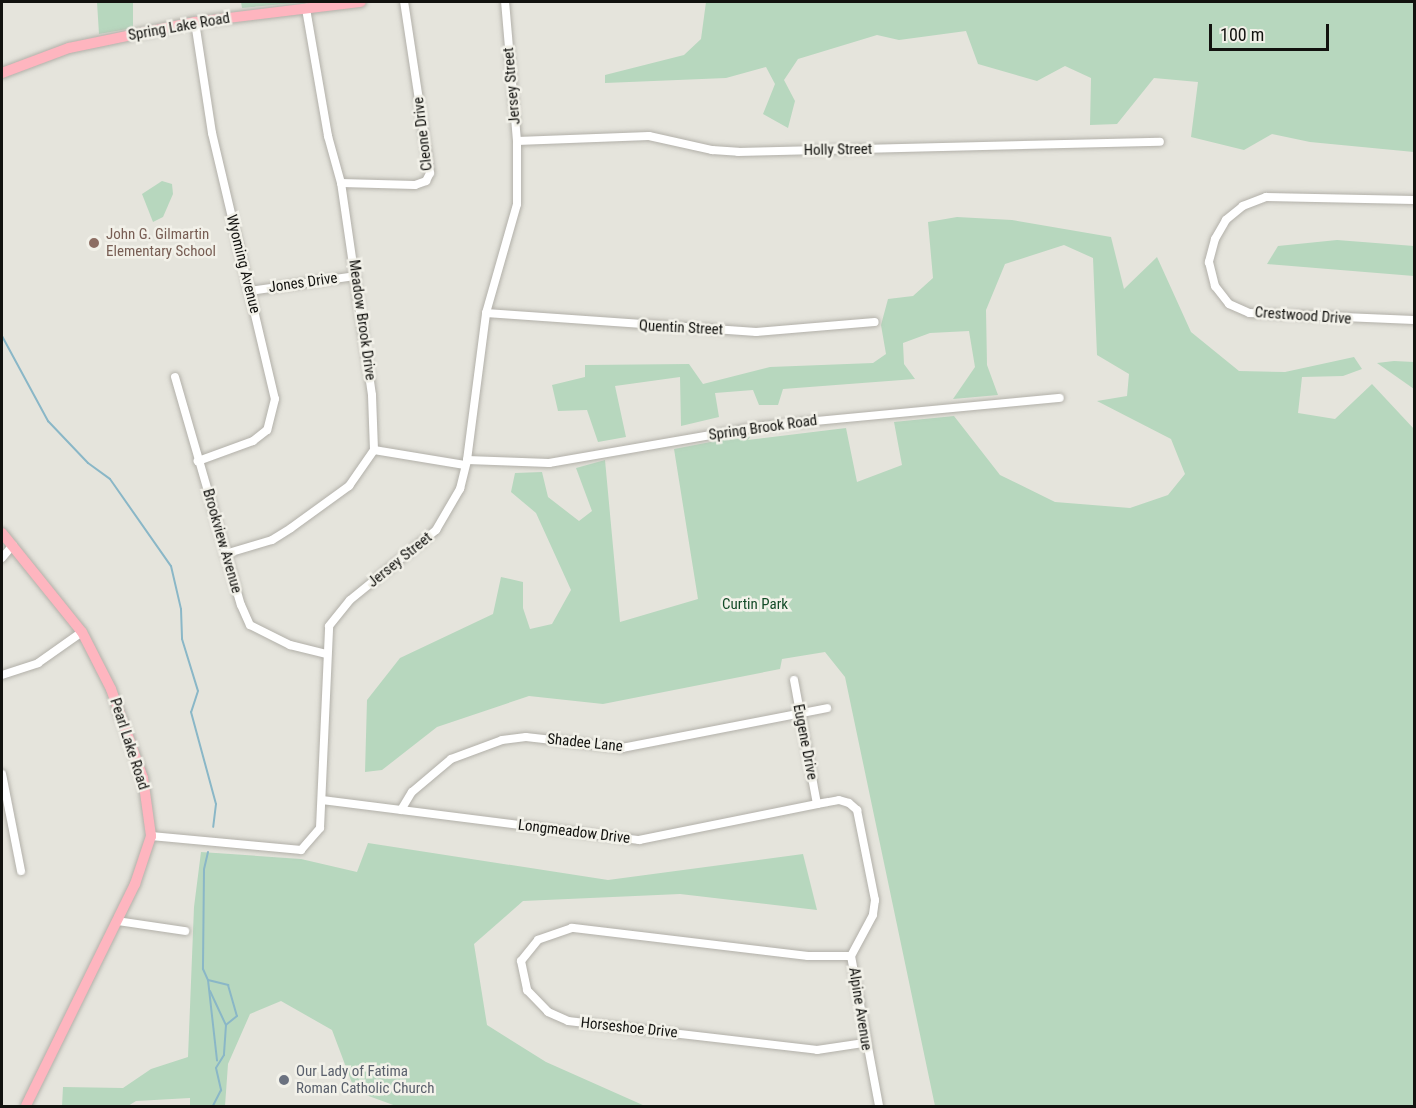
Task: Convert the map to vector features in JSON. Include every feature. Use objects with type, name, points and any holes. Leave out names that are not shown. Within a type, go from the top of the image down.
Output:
[{"type":"main road","name":"Spring Lake Road","points":[[2,73],[69,48],[195,22],[361,2]]},
{"type":"main road","name":"Pearl Lake Road","points":[[2,533],[82,632],[125,723],[143,778],[151,836],[147,853],[117,921],[26,1107]]},
{"type":"street","name":"Cleone Drive","points":[[341,183],[415,185],[426,181],[430,173],[404,2]]},
{"type":"street","name":"Jersey Street","points":[[151,836],[301,850],[320,828],[329,626],[335,614],[425,542],[447,517],[466,463],[486,313],[517,204],[517,141],[505,2]]},
{"type":"street","name":"Meadow Brook Drive","points":[[306,8],[328,136],[341,183],[356,276],[376,428],[374,450]]},
{"type":"street","name":"Wyoming Avenue","points":[[195,22],[212,133],[275,399],[267,430],[253,441],[198,460]]},
{"type":"street","name":"Holly Street","points":[[517,141],[649,136],[712,150],[738,152],[1160,142]]},
{"type":"street","name":"Crestwood Drive","points":[[1414,200],[1266,197],[1243,206],[1227,220],[1215,239],[1209,262],[1215,286],[1229,304],[1249,313],[1414,320]]},
{"type":"street","name":"Jones Drive","points":[[250,291],[356,276]]},
{"type":"street","name":"Quentin Street","points":[[486,313],[756,332],[875,322]]},
{"type":"street","name":"Brookview Avenue","points":[[174,377],[225,554],[250,625],[290,645],[326,654]]},
{"type":"street","name":"Spring Brook Road","points":[[374,450],[466,463],[549,463],[763,426],[1060,398]]},
{"type":"street","points":[[225,554],[272,540],[309,516],[349,486],[374,450]]},
{"type":"street","points":[[2,558],[13,545]]},
{"type":"street","points":[[2,675],[38,663],[82,632]]},
{"type":"street","name":"Eugene Drive","points":[[794,680],[817,804]]},
{"type":"street","name":"Shadee Lane","points":[[401,810],[412,792],[444,764],[478,746],[502,740],[526,737],[622,748],[827,708]]},
{"type":"street","points":[[2,774],[21,871]]},
{"type":"street","name":"Longmeadow Drive","points":[[322,800],[639,840],[839,800],[857,810]]},
{"type":"street","name":"Alpine Avenue","points":[[857,810],[875,900],[873,915],[851,956],[864,1043],[879,1107]]},
{"type":"street","points":[[117,921],[185,931]]},
{"type":"street","name":"Horseshoe Drive","points":[[851,956],[808,956],[572,928],[538,940],[521,961],[527,990],[548,1012],[568,1021],[817,1050],[864,1043]]},
{"type":"green space","points":[[97,2],[133,2],[133,28],[99,34]]},
{"type":"green space","points":[[241,2],[305,2],[242,8]]},
{"type":"green space","points":[[706,2],[1414,3],[1414,152],[1310,142],[1272,134],[1244,150],[1191,137],[1198,82],[1154,78],[1117,124],[1090,125],[1091,78],[1065,66],[1037,81],[978,64],[966,31],[899,40],[877,35],[798,59],[784,80],[795,101],[788,128],[763,114],[775,84],[766,67],[726,78],[605,83],[605,75],[684,55],[701,39]]},
{"type":"green space","points":[[162,181],[172,184],[173,194],[163,217],[153,222],[142,194]]},
{"type":"green space","name":"Curtin Park","points":[[957,217],[1012,220],[1111,237],[1124,289],[1157,257],[1191,332],[1239,371],[1285,372],[1354,357],[1362,369],[1343,376],[1302,377],[1298,413],[1335,419],[1372,384],[1414,429],[1414,1106],[935,1106],[845,677],[825,652],[782,659],[780,669],[603,704],[529,696],[437,727],[382,770],[365,772],[367,700],[400,658],[493,614],[501,577],[523,582],[523,608],[530,629],[552,624],[571,590],[536,513],[511,492],[515,473],[542,472],[548,497],[579,521],[592,511],[576,468],[605,460],[620,622],[698,599],[674,449],[752,434],[748,440],[846,428],[857,482],[902,465],[894,422],[954,416],[1000,475],[1055,502],[1130,508],[1168,495],[1185,474],[1171,439],[1097,401],[1127,396],[1129,374],[1097,355],[1093,258],[1064,245],[1005,264],[986,310],[987,365],[998,395],[953,399],[975,367],[969,331],[930,333],[903,343],[904,364],[915,379],[783,389],[778,405],[759,405],[753,390],[715,393],[719,417],[681,426],[680,377],[615,386],[626,437],[598,442],[587,410],[558,411],[552,385],[585,377],[585,365],[689,364],[703,384],[770,367],[873,363],[886,354],[881,325],[888,299],[913,296],[933,278],[928,222]]},
{"type":"green space","points":[[1337,240],[1414,246],[1414,276],[1267,264],[1278,246]]},
{"type":"green space","points":[[1394,361],[1414,362],[1414,389],[1377,363]]},
{"type":"green space","points":[[368,843],[608,880],[803,854],[817,910],[680,894],[523,901],[474,944],[487,1025],[546,1062],[645,1106],[396,1106],[355,1091],[332,1030],[281,1001],[250,1014],[228,1064],[225,1106],[190,1106],[190,1098],[136,1101],[128,1106],[62,1106],[63,1087],[123,1088],[151,1069],[188,1057],[194,907],[201,852],[301,859],[357,872]]},
{"type":"waterway","points":[[2,336],[48,421],[88,463],[110,479],[171,566],[181,609],[182,639],[198,691],[191,712],[216,804],[213,827]]},
{"type":"waterway","points":[[208,852],[204,870],[203,969],[208,980],[228,985],[237,1016],[226,1025],[224,1055],[216,1068],[221,1090],[213,1106]]},
{"type":"waterway","points":[[208,980],[217,1060]]},
{"type":"waterway","points":[[210,991],[226,1025]]},
{"type":"place","name":"John G. Gilmartin Elementary School","points":[[94,243]]},
{"type":"place","name":"Our Lady of Fatima Roman Catholic Church","points":[[284,1080]]}]
